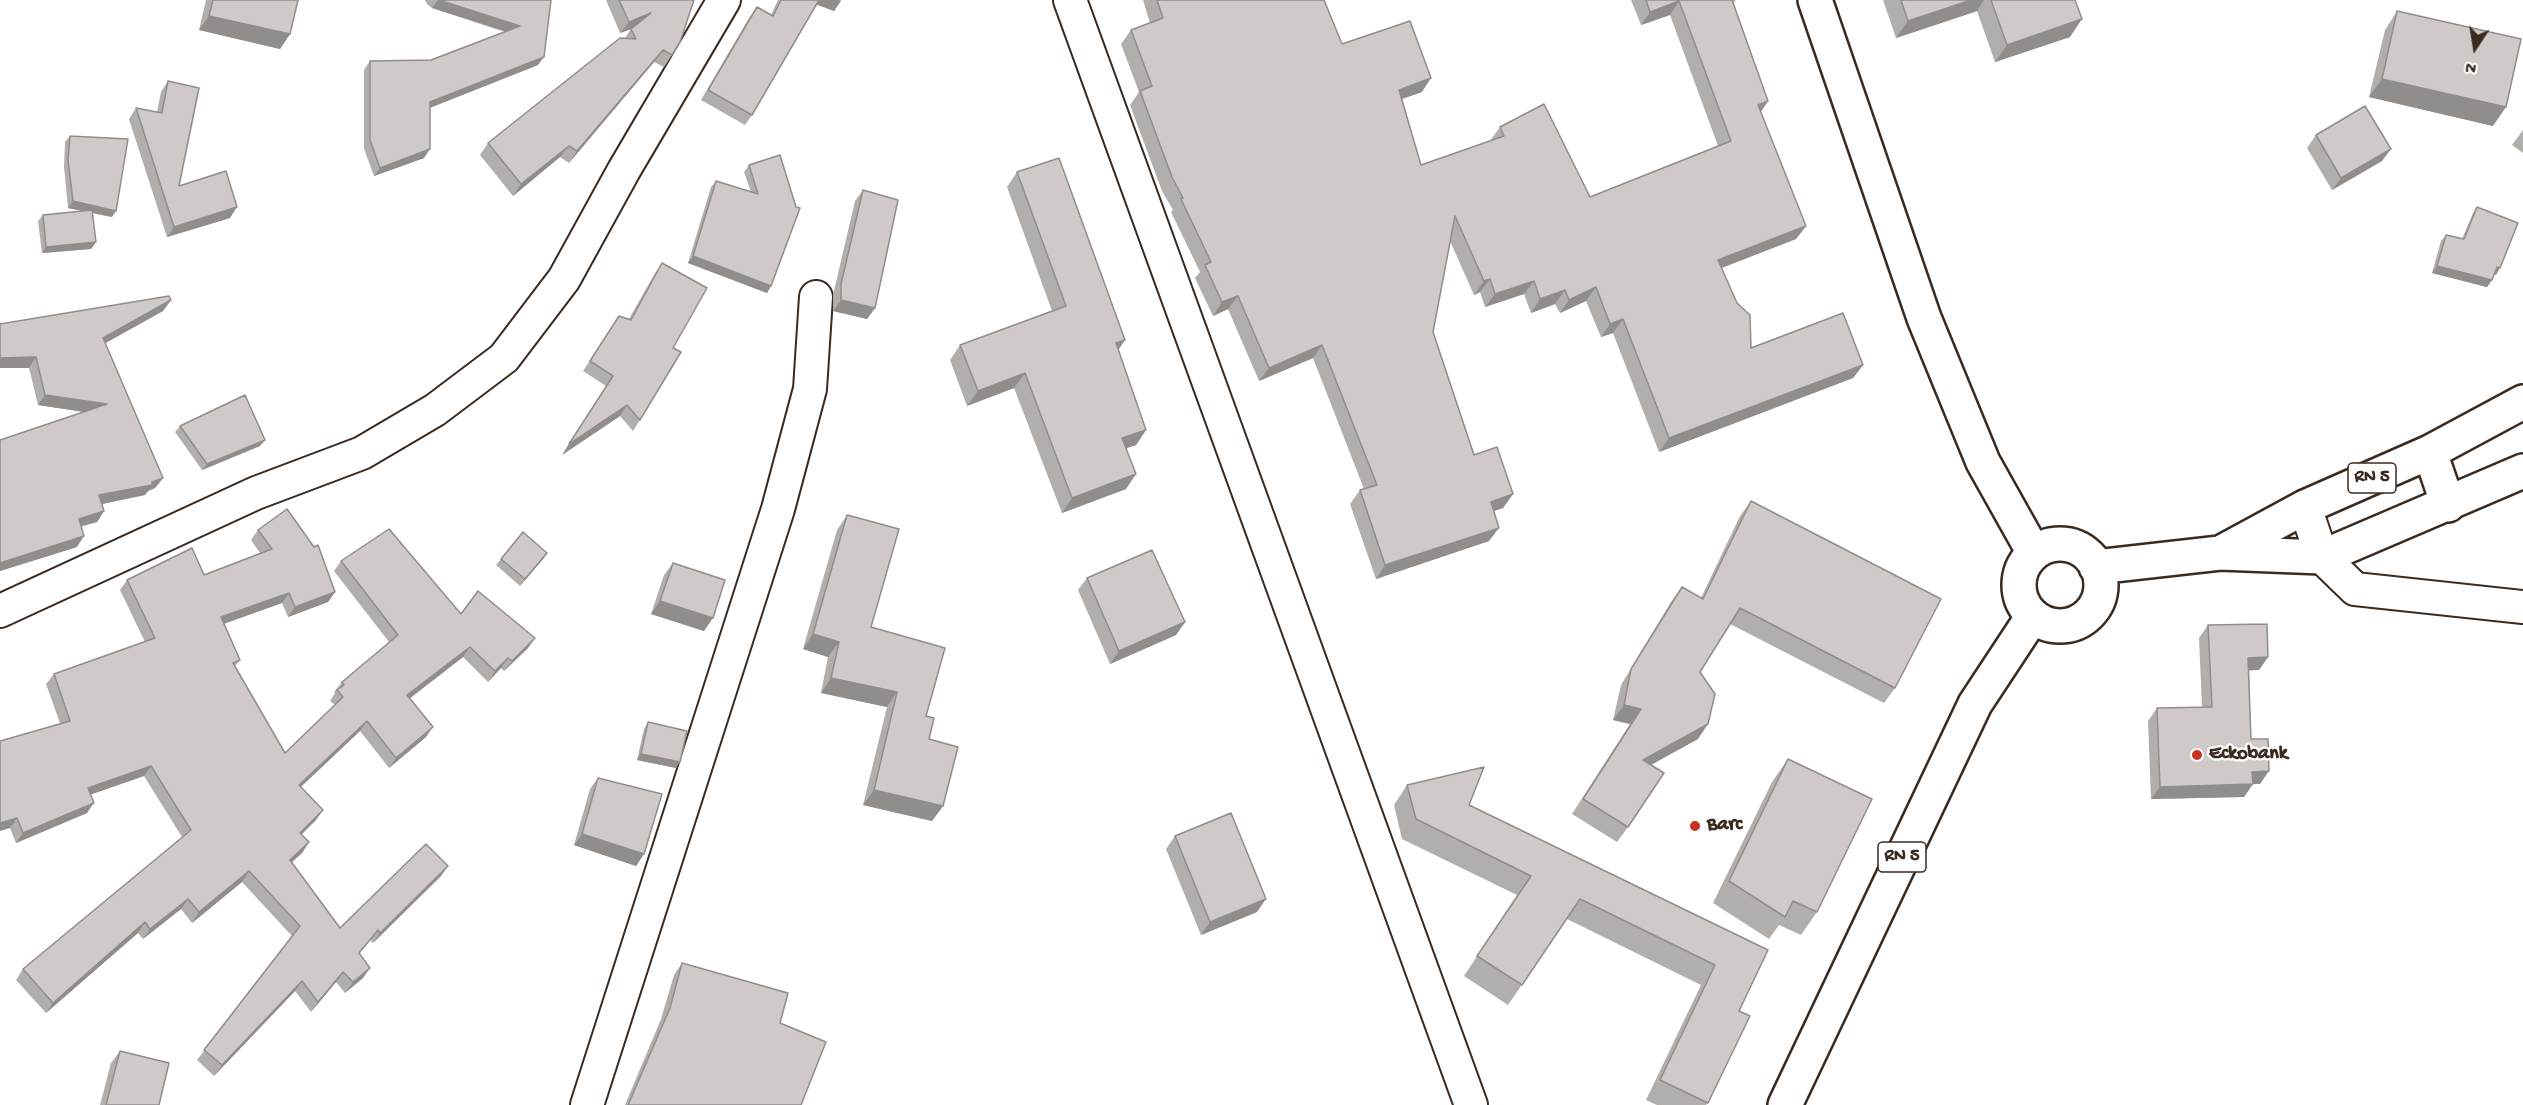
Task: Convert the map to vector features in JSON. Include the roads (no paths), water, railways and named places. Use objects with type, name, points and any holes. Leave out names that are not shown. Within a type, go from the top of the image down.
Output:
[{"type":"main road","points":[[1815,0],[1924,318],[1983,462],[2034,553]]},
{"type":"main road","name":"RN 5","points":[[2220,553],[2305,507],[2430,452],[2523,402]]},
{"type":"main road","points":[[2430,452],[2448,505]]},
{"type":"main road","name":"RN 5","points":[[2096,567],[2220,553],[2322,557],[2523,471]]},
{"type":"main road","points":[[2063,544],[2079,548],[2096,567],[2100,572],[2101,588],[2097,604],[2087,616],[2073,624],[2056,626],[2041,622],[2033,616],[2021,597],[2018,581],[2023,566],[2034,553],[2047,546],[2063,544]]},
{"type":"main road","name":"RN 5","points":[[1785,1105],[1975,704],[2033,616]]},
{"type":"street","points":[[0,611],[256,493],[362,453],[435,410],[504,358],[564,279],[624,170],[724,0]]},
{"type":"street","points":[[1070,0],[1471,1105]]},
{"type":"street","points":[[587,1105],[778,509],[810,389],[816,297]]},
{"type":"street","points":[[2305,507],[2322,557],[2355,588],[2523,608]]},
{"type":"place","name":"Eckobank","points":[[2197,755]]},
{"type":"place","name":"Barc","points":[[1695,826]]}]
